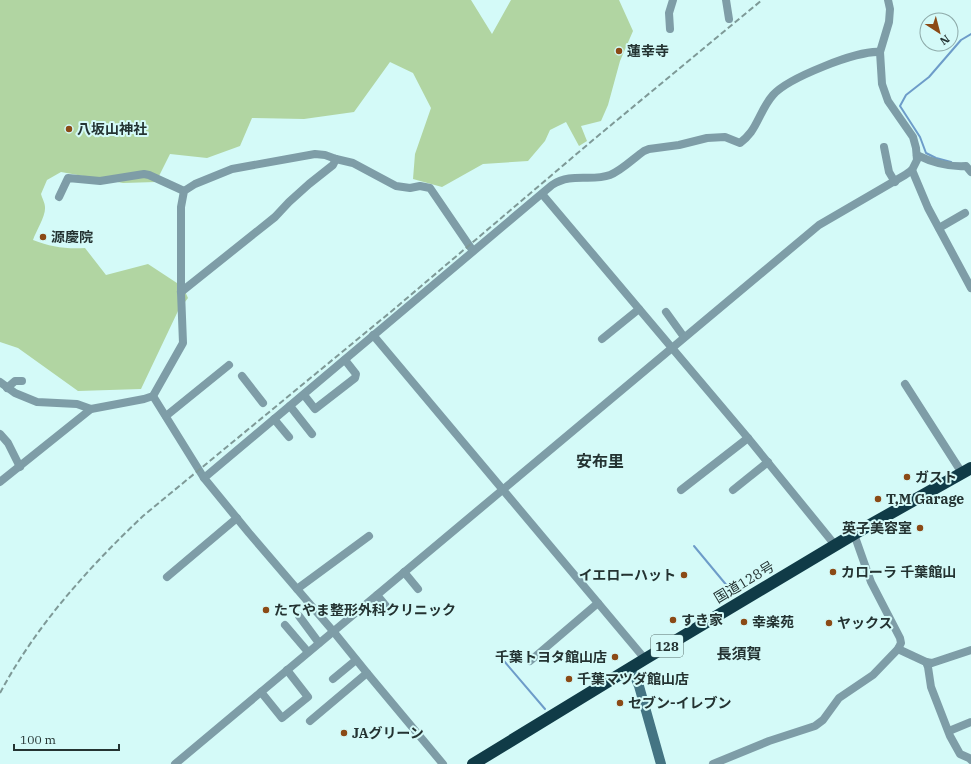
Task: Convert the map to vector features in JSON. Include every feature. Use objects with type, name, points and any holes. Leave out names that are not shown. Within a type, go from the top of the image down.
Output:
[{"type":"highway","name":"国道128号","points":[[473,764],[645,658],[835,545],[966,471]]},
{"type":"street","points":[[670,29],[669,13],[674,0]]},
{"type":"street","points":[[726,0],[729,19]]},
{"type":"street","points":[[175,764],[819,225],[895,182],[912,170],[917,156],[913,137],[888,101],[882,84],[880,52],[889,22],[890,9],[888,0]]},
{"type":"street","points":[[204,478],[552,184],[560,180],[574,177],[609,175],[649,149],[679,145],[707,138],[725,137],[740,143],[751,132],[766,104],[773,95],[790,82],[844,58],[872,52],[880,52]]},
{"type":"street","points":[[884,147],[889,172],[895,182]]},
{"type":"street","points":[[0,482],[91,409],[153,396],[183,343],[181,292],[181,207],[184,191],[195,184],[232,169],[315,154],[325,155],[353,163],[396,186],[410,188],[420,186],[430,188],[473,251]]},
{"type":"street","points":[[917,156],[949,165],[966,166],[971,172]]},
{"type":"street","points":[[181,292],[275,217],[299,193],[333,165],[336,159]]},
{"type":"street","points":[[912,170],[928,208],[971,288]]},
{"type":"street","points":[[59,197],[68,178],[100,181],[144,174],[149,174],[184,191]]},
{"type":"street","points":[[542,194],[748,438],[835,545]]},
{"type":"street","points":[[939,228],[965,213]]},
{"type":"street","points":[[602,339],[639,309]]},
{"type":"street","points":[[666,312],[684,337]]},
{"type":"street","points":[[373,335],[645,658]]},
{"type":"street","points":[[304,394],[315,409],[356,378],[356,374],[345,360]]},
{"type":"street","points":[[166,416],[229,365]]},
{"type":"street","points":[[242,376],[263,403]]},
{"type":"street","points":[[7,388],[16,381],[22,381]]},
{"type":"street","points":[[0,382],[14,393],[37,402],[77,404],[91,409]]},
{"type":"street","points":[[905,384],[966,471]]},
{"type":"street","points":[[153,396],[204,478],[443,764]]},
{"type":"street","points":[[290,406],[312,434]]},
{"type":"street","points":[[274,419],[290,437]]},
{"type":"street","points":[[0,434],[8,443],[20,467]]},
{"type":"street","points":[[681,490],[748,438]]},
{"type":"street","points":[[733,490],[768,462]]},
{"type":"street","points":[[167,577],[237,518]]},
{"type":"street","points":[[713,764],[769,741],[815,726],[823,720],[839,698],[873,675],[898,649],[901,643],[900,638],[871,582],[854,534]]},
{"type":"street","points":[[297,590],[369,536]]},
{"type":"street","points":[[404,572],[418,588]]},
{"type":"street","points":[[377,595],[391,612]]},
{"type":"street","points":[[530,661],[598,603]]},
{"type":"street","points":[[299,616],[320,643]]},
{"type":"street","points":[[286,625],[308,652]]},
{"type":"street","points":[[898,649],[926,662],[932,663],[971,650]]},
{"type":"street","points":[[333,679],[356,660]]},
{"type":"street","points":[[926,662],[931,687],[949,731],[960,754],[971,760]]},
{"type":"street","points":[[631,667],[639,686],[661,764]]},
{"type":"street","points":[[261,692],[282,718],[308,697],[287,670]]},
{"type":"street","points":[[310,721],[367,673]]},
{"type":"street","points":[[949,731],[971,722]]},
{"type":"green space","points":[[0,0],[471,0],[492,34],[511,0],[619,0],[633,31],[620,61],[608,105],[601,121],[581,126],[587,141],[579,146],[566,122],[550,130],[545,141],[528,161],[483,164],[442,187],[413,179],[415,154],[431,108],[413,73],[390,62],[354,112],[304,119],[252,118],[240,146],[207,158],[170,154],[156,182],[123,183],[61,172],[47,180],[41,194],[45,205],[45,211],[33,240],[58,247],[85,248],[106,275],[148,264],[183,287],[188,298],[178,311],[141,389],[78,391],[18,348],[0,342]]},
{"type":"waterway","points":[[951,162],[936,158],[926,153],[920,137],[900,106],[906,95],[929,77],[961,40],[971,34]]},
{"type":"waterway","points":[[694,546],[733,593]]},
{"type":"waterway","points":[[504,661],[545,709]]},
{"type":"railway","points":[[0,693],[14,668],[64,599],[102,557],[143,516],[393,310],[593,140],[762,0]]},
{"type":"place","name":"蓮幸寺","points":[[619,51]]},
{"type":"place","name":"八坂山神社","points":[[69,129]]},
{"type":"place","name":"源慶院","points":[[43,237]]},
{"type":"place","name":"ガスト","points":[[907,477]]},
{"type":"place","name":"T,M Garage","points":[[878,499]]},
{"type":"place","name":"英子美容室","points":[[920,528]]},
{"type":"place","name":"カローラ 千葉館山","points":[[833,572]]},
{"type":"place","name":"イエローハット","points":[[684,575]]},
{"type":"place","name":"たてやま整形外科クリニック","points":[[266,610]]},
{"type":"place","name":"すき家","points":[[673,620]]},
{"type":"place","name":"幸楽苑","points":[[744,622]]},
{"type":"place","name":"ヤックス","points":[[829,623]]},
{"type":"place","name":"千葉トヨタ館山店","points":[[615,657]]},
{"type":"place","name":"千葉マツダ館山店","points":[[569,679]]},
{"type":"place","name":"セブン-イレブン","points":[[620,703]]},
{"type":"place","name":"JAグリーン","points":[[344,733]]},
{"type":"district","name":"安布里","points":[[600,461]]},
{"type":"district","name":"長須賀","points":[[739,654]]}]
